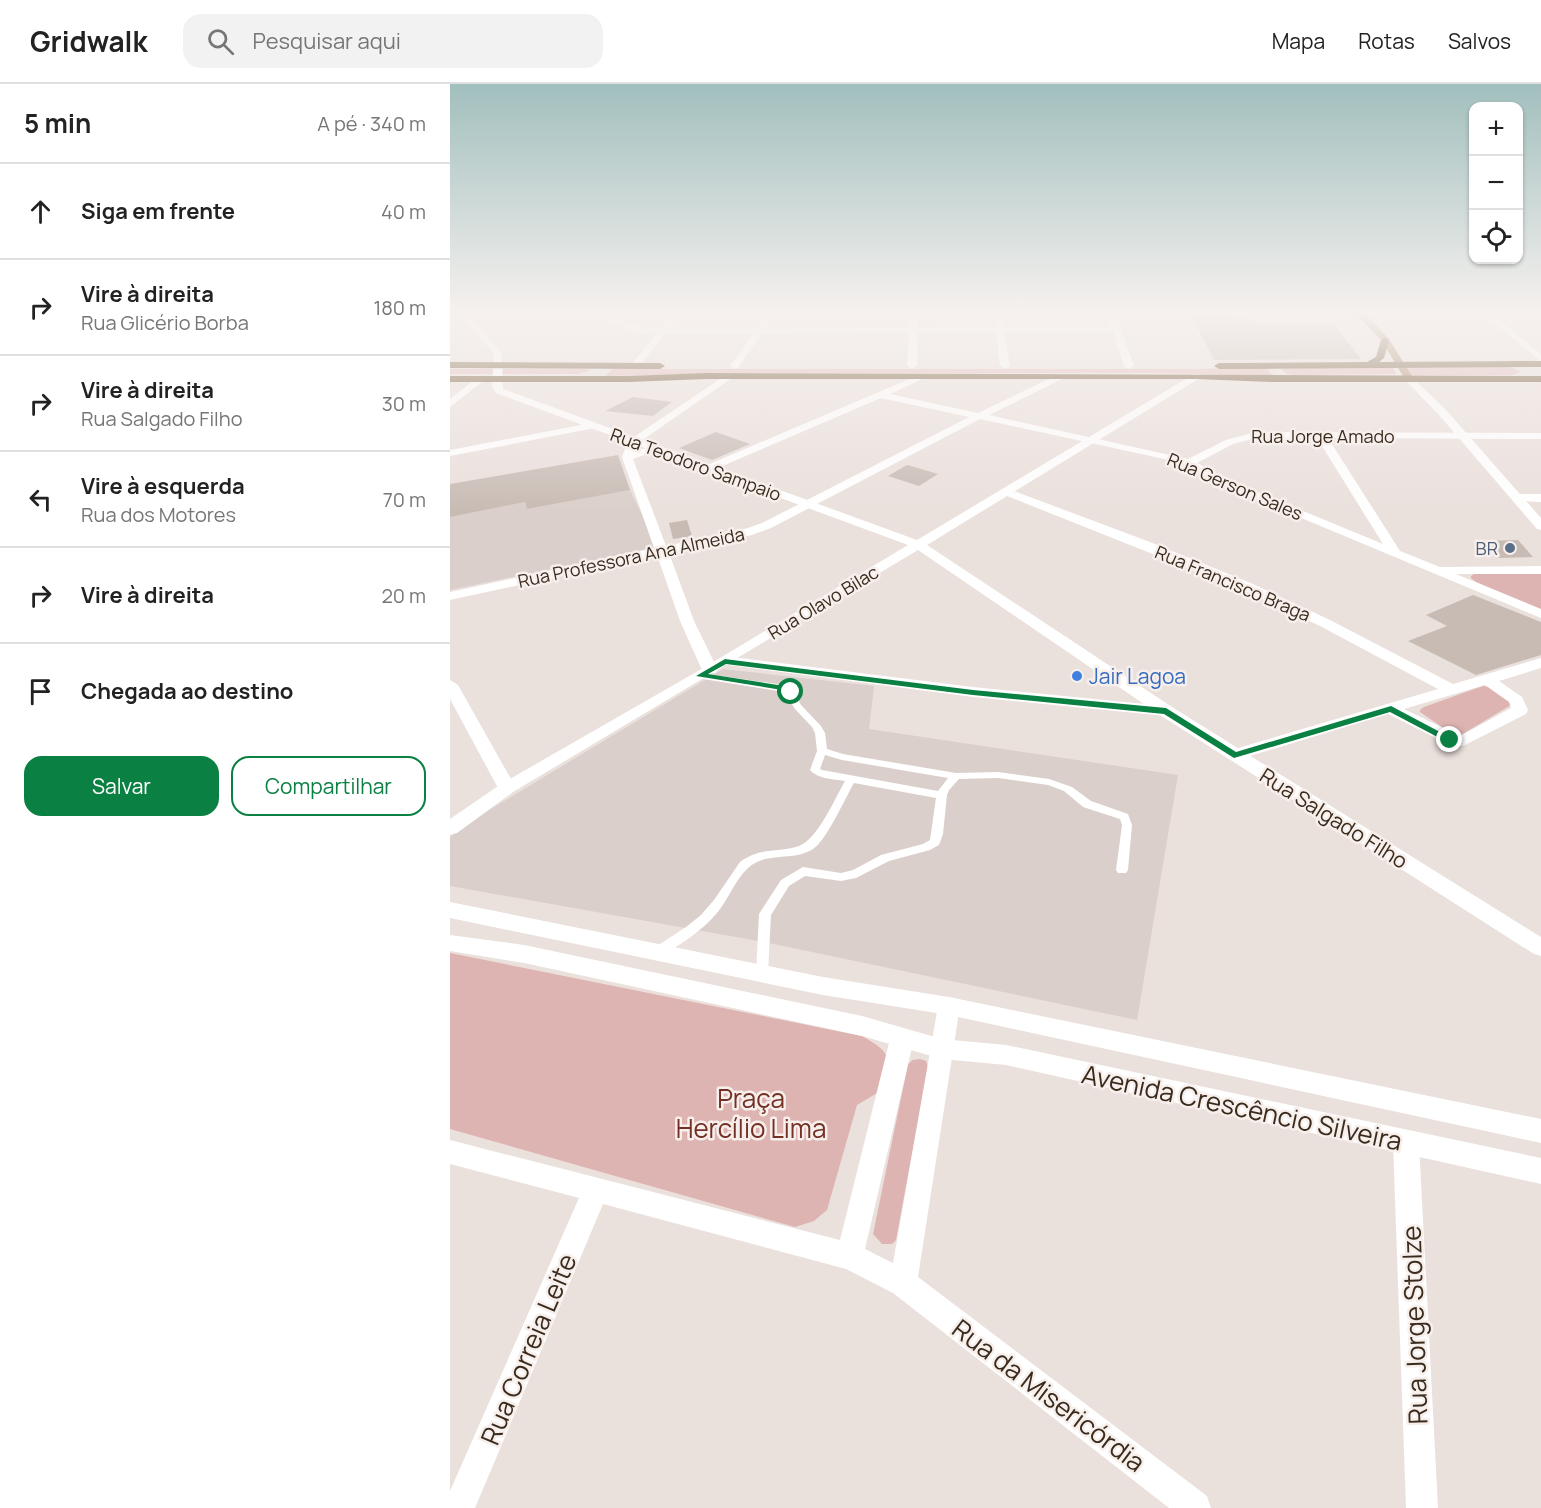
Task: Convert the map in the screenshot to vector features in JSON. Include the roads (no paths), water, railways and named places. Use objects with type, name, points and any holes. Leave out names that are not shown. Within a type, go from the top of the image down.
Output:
[{"type":"highway","points":[[483,379],[498,384],[564,379]]},
{"type":"highway","points":[[1323,379],[1412,382],[1503,379]]},
{"type":"street","points":[[450,404],[480,379]]},
{"type":"street","points":[[467,391],[498,384],[498,379]]},
{"type":"street","points":[[705,673],[699,651],[627,457],[633,441],[724,379]]},
{"type":"street","points":[[709,468],[916,379]]},
{"type":"street","name":"Rua Professora Ana Almeida","points":[[450,596],[752,531],[784,519],[806,504],[1054,379]]},
{"type":"street","name":"Rua Olavo Bilac","points":[[450,828],[507,788],[705,673],[1191,379]]},
{"type":"street","points":[[1412,382],[1463,436],[1541,526]]},
{"type":"street","name":"Rua Teodoro Sampaio","points":[[498,384],[515,399],[919,545]]},
{"type":"street","name":"Rua Gerson Sales","points":[[880,395],[1091,439],[1189,463],[1231,485],[1541,614]]},
{"type":"street","points":[[450,453],[591,426]]},
{"type":"street","points":[[1321,435],[1396,554]]},
{"type":"street","name":"Rua Jorge Amado","points":[[1189,463],[1239,437],[1541,436]]},
{"type":"street","points":[[627,457],[655,449]]},
{"type":"street","name":"Rua Francisco Braga","points":[[1006,492],[1140,543],[1282,602],[1452,690]]},
{"type":"street","points":[[1518,498],[1541,498]]},
{"type":"street","name":"Rua Salgado Filho","points":[[919,545],[1166,711],[1541,948]]},
{"type":"street","points":[[1436,570],[1541,570]]},
{"type":"street","points":[[725,661],[973,692],[1166,711]]},
{"type":"street","points":[[1234,755],[1541,663]]},
{"type":"street","points":[[1391,709],[1450,740],[1463,741],[1520,711],[1516,700],[1488,680]]},
{"type":"street","points":[[450,685],[507,788]]},
{"type":"street","points":[[450,910],[822,986],[949,1006],[903,1283],[850,1256],[450,1152]]},
{"type":"street","points":[[450,943],[524,954],[862,1026],[942,1049]]},
{"type":"street","name":"Avenida Crescêncio Silveira","points":[[949,1006],[1541,1131]]},
{"type":"street","points":[[850,1256],[902,1039]]},
{"type":"street","name":"Avenida Crescêncio Silveira","points":[[942,1049],[1006,1055],[1541,1171]]},
{"type":"street","name":"Rua Jorge Stolze","points":[[1406,1143],[1422,1508]]},
{"type":"street","name":"Rua Correia Leite","points":[[459,1508],[596,1189]]},
{"type":"street","name":"Rua da Misericórdia","points":[[903,1283],[1195,1508]]},
{"type":"lane","points":[[705,673],[784,688],[791,692],[798,707],[817,724],[821,735],[822,751],[815,770],[819,773],[942,795]]},
{"type":"lane","points":[[822,751],[842,758],[956,776],[998,775],[1049,782],[1068,789],[1087,804],[1124,817],[1127,825],[1122,870]]},
{"type":"lane","points":[[762,973],[765,914],[785,883],[803,871],[841,877],[856,874],[885,858],[926,847],[935,842],[942,795],[944,789],[956,776]]},
{"type":"lane","points":[[658,952],[693,930],[717,905],[742,867],[754,857],[798,851],[812,844],[851,779]]},
{"type":"place","name":"BR","points":[[1510,548]]},
{"type":"place","name":"Jair Lagoa","points":[[1077,676]]},
{"type":"park label","name":"Praça Hercílio Lima","points":[[751,1113]]}]
